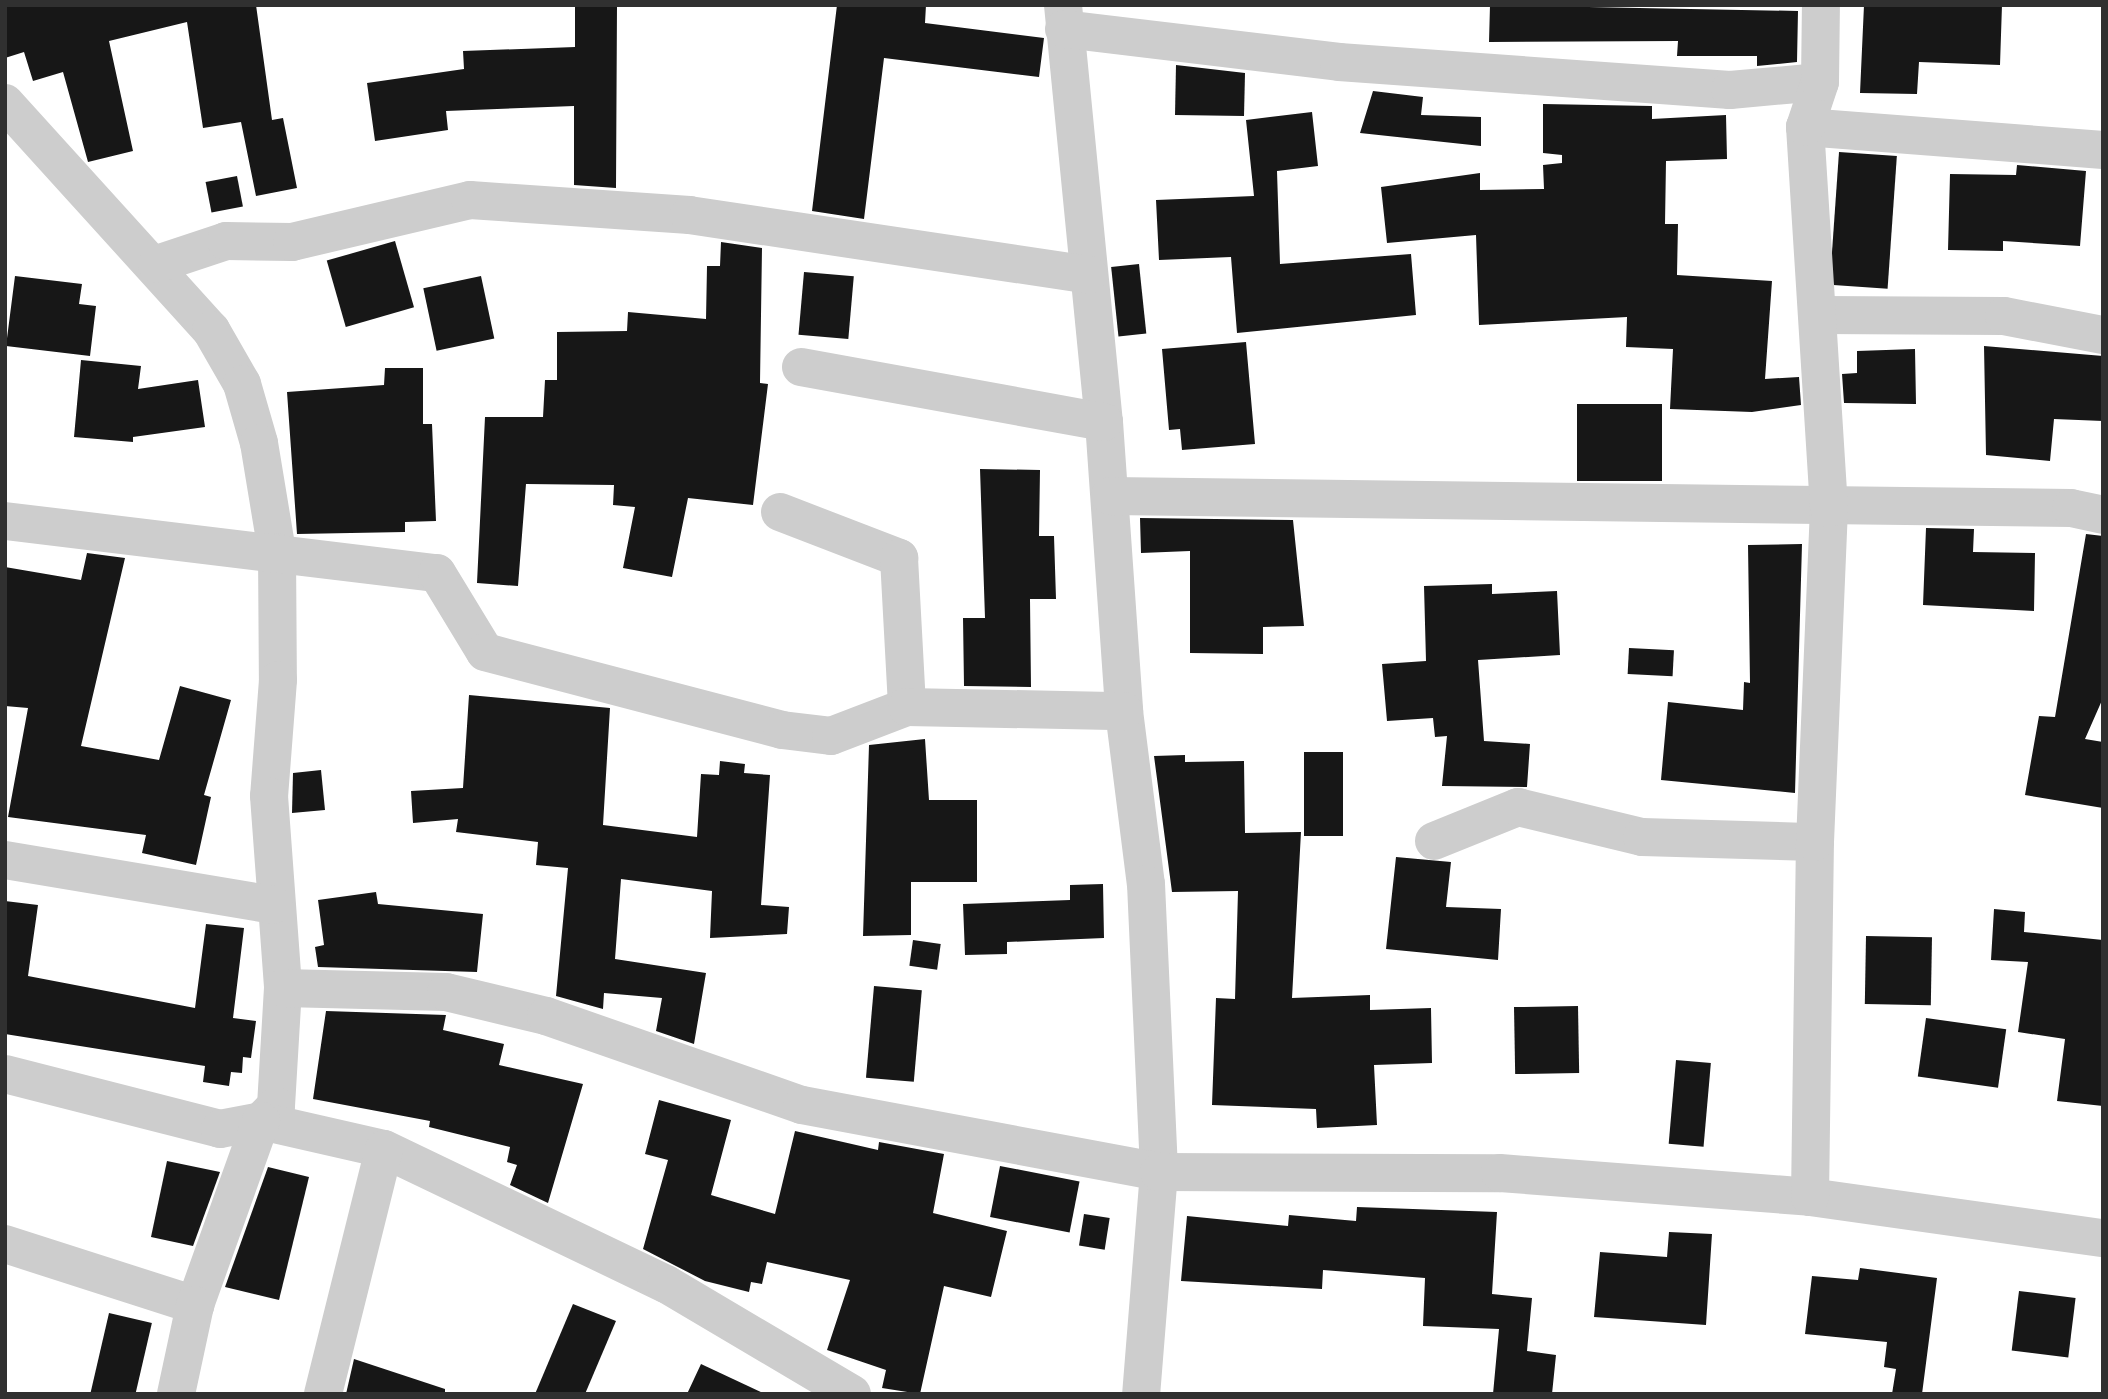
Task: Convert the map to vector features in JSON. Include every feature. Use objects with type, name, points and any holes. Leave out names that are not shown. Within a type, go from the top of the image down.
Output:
[{"type":"street","points":[[1810,1197],[1815,842],[1829,508],[1819,315],[1805,127],[1820,82],[1821,5]]},
{"type":"street","points":[[1141,1394],[1159,1172],[1146,884],[1125,711],[1104,422],[1063,17],[1339,62],[1730,90],[1820,82]]},
{"type":"street","points":[[5,103],[157,264],[211,330],[242,384],[277,552],[278,680],[269,796],[273,905],[283,988],[276,1106],[261,1121],[195,1305],[176,1394]]},
{"type":"street","points":[[1805,127],[2103,150]]},
{"type":"street","points":[[157,264],[226,241],[292,242],[470,200],[689,215],[1089,275]]},
{"type":"street","points":[[1819,315],[2004,316],[2103,335]]},
{"type":"street","points":[[801,367],[1104,422]]},
{"type":"street","points":[[1110,496],[1829,508],[2071,508],[2103,515]]},
{"type":"street","points":[[780,512],[899,558],[907,707]]},
{"type":"street","points":[[5,521],[438,573],[485,652],[782,730],[831,736],[907,707],[1125,711]]},
{"type":"street","points":[[1434,841],[1518,807],[1642,837],[1815,842]]},
{"type":"street","points":[[5,860],[273,905]]},
{"type":"street","points":[[283,988],[446,992],[546,1016],[802,1105],[1159,1172],[1500,1173],[1810,1197],[2103,1238]]},
{"type":"street","points":[[5,1074],[220,1129],[261,1121],[384,1149],[666,1284],[852,1394]]},
{"type":"street","points":[[323,1394],[384,1149]]},
{"type":"street","points":[[5,1244],[195,1305]]},
{"type":"building","points":[[5,5],[256,5],[272,120],[283,118],[297,188],[256,196],[241,122],[203,128],[187,22],[109,41],[133,151],[88,162],[63,72],[33,81],[24,52],[5,58]]},
{"type":"building","points":[[575,5],[617,5],[616,188],[574,185],[574,106],[446,111],[448,130],[375,141],[367,83],[464,69],[463,51],[575,47]]},
{"type":"building","points":[[837,5],[926,5],[925,23],[1044,38],[1039,77],[884,58],[864,219],[812,211]]},
{"type":"building","points":[[1490,5],[1798,11],[1797,62],[1757,66],[1757,56],[1677,56],[1678,41],[1489,42]]},
{"type":"building","points":[[1864,5],[2002,5],[2000,65],[1919,62],[1917,94],[1860,93]]},
{"type":"building","points":[[1176,65],[1245,73],[1244,116],[1175,115]]},
{"type":"building","points":[[1373,91],[1423,97],[1421,115],[1481,117],[1481,146],[1360,133]]},
{"type":"building","points":[[1543,104],[1652,106],[1652,119],[1726,115],[1727,159],[1666,161],[1665,224],[1678,224],[1677,275],[1772,281],[1765,379],[1799,377],[1801,405],[1752,412],[1670,409],[1673,349],[1626,347],[1627,317],[1479,325],[1476,235],[1387,243],[1381,187],[1480,173],[1480,190],[1544,189],[1543,165],[1562,163],[1562,155],[1543,153]]},
{"type":"building","points":[[1312,112],[1318,166],[1277,171],[1280,264],[1411,254],[1416,315],[1237,333],[1231,257],[1159,260],[1156,200],[1254,196],[1246,120]]},
{"type":"building","points":[[1839,152],[1897,156],[1888,289],[1830,285]]},
{"type":"building","points":[[2017,165],[2086,171],[2080,246],[2003,241],[2003,251],[1948,250],[1950,174],[2016,175]]},
{"type":"building","points":[[237,176],[243,206],[212,213],[206,182]]},
{"type":"building","points":[[395,241],[414,307],[346,327],[327,261]]},
{"type":"building","points":[[721,242],[762,248],[760,383],[768,384],[753,505],[688,498],[672,577],[623,568],[635,507],[613,505],[614,485],[526,484],[518,586],[477,583],[485,417],[543,417],[545,380],[557,380],[557,332],[627,331],[628,312],[706,319],[707,266],[720,266]]},
{"type":"building","points":[[1139,264],[1146,334],[1118,337],[1111,267]]},
{"type":"building","points":[[804,272],[854,276],[848,339],[799,335]]},
{"type":"building","points":[[15,276],[82,284],[79,304],[96,306],[90,356],[6,346]]},
{"type":"building","points":[[481,276],[494,339],[437,351],[423,288]]},
{"type":"building","points":[[1246,342],[1255,444],[1182,450],[1180,429],[1169,430],[1162,349]]},
{"type":"building","points":[[1984,346],[2103,356],[2103,421],[2054,419],[2050,461],[1986,455]]},
{"type":"building","points":[[1915,349],[1916,404],[1844,403],[1842,374],[1857,373],[1857,351]]},
{"type":"building","points":[[81,360],[141,366],[138,389],[198,380],[205,427],[133,437],[133,442],[74,437]]},
{"type":"building","points":[[385,368],[423,368],[423,424],[432,424],[436,521],[405,522],[405,532],[297,534],[287,392],[384,385]]},
{"type":"building","points":[[1577,404],[1662,404],[1662,481],[1577,481]]},
{"type":"building","points":[[980,469],[1040,470],[1039,536],[1054,536],[1056,599],[1030,599],[1031,687],[964,686],[963,618],[985,618]]},
{"type":"building","points":[[1140,518],[1293,520],[1304,626],[1263,627],[1263,654],[1190,653],[1190,551],[1141,553]]},
{"type":"building","points":[[1926,528],[1974,529],[1973,552],[2035,553],[2034,611],[1923,605]]},
{"type":"building","points":[[2086,534],[2103,536],[2103,698],[2085,739],[2103,742],[2103,808],[2025,795],[2039,716],[2055,717]]},
{"type":"building","points":[[1802,544],[1795,793],[1661,780],[1668,702],[1743,710],[1744,682],[1750,683],[1748,545]]},
{"type":"building","points":[[87,553],[125,558],[81,746],[159,760],[180,686],[231,700],[204,795],[211,797],[196,865],[142,853],[146,835],[8,817],[28,708],[5,706],[5,567],[81,580]]},
{"type":"building","points":[[1492,584],[1492,594],[1557,591],[1560,655],[1478,660],[1484,741],[1530,744],[1527,787],[1442,786],[1447,736],[1435,737],[1433,718],[1387,721],[1382,664],[1426,661],[1424,586]]},
{"type":"building","points":[[1629,648],[1674,650],[1673,676],[1628,674]]},
{"type":"building","points":[[469,695],[610,708],[603,825],[697,837],[701,774],[719,775],[720,761],[745,764],[744,773],[770,775],[761,905],[789,907],[787,934],[710,938],[712,891],[621,879],[615,959],[706,973],[694,1044],[656,1031],[662,998],[604,993],[603,1009],[556,996],[568,868],[536,865],[538,842],[456,832],[458,819],[413,823],[411,791],[463,788]]},
{"type":"building","points":[[925,739],[929,800],[977,800],[977,882],[911,882],[911,935],[863,936],[869,745]]},
{"type":"building","points":[[1304,752],[1343,752],[1343,836],[1304,836]]},
{"type":"building","points":[[1185,755],[1185,762],[1244,761],[1245,833],[1301,832],[1292,998],[1370,995],[1370,1010],[1431,1008],[1432,1063],[1374,1065],[1377,1125],[1317,1128],[1316,1109],[1212,1105],[1216,998],[1235,999],[1238,891],[1172,892],[1154,756]]},
{"type":"building","points":[[321,770],[325,810],[292,813],[293,773]]},
{"type":"building","points":[[1396,857],[1451,862],[1446,907],[1501,909],[1498,960],[1386,949]]},
{"type":"building","points":[[1103,884],[1104,938],[1007,942],[1007,954],[965,955],[963,904],[1070,900],[1070,885]]},
{"type":"building","points":[[376,892],[378,904],[483,914],[477,972],[318,967],[315,947],[324,945],[318,900]]},
{"type":"building","points":[[5,901],[38,905],[28,976],[195,1008],[206,924],[244,928],[233,1018],[256,1021],[251,1058],[243,1057],[242,1073],[231,1072],[229,1086],[203,1082],[205,1066],[5,1034]]},
{"type":"building","points":[[1994,909],[2025,912],[2024,932],[2103,940],[2103,1106],[2057,1101],[2065,1039],[2018,1032],[2028,962],[1991,960]]},
{"type":"building","points":[[1866,936],[1932,937],[1931,1005],[1865,1004]]},
{"type":"building","points":[[913,940],[941,944],[937,970],[909,966]]},
{"type":"building","points":[[874,986],[922,990],[914,1082],[866,1078]]},
{"type":"building","points":[[1578,1006],[1579,1073],[1515,1074],[1514,1007]]},
{"type":"building","points":[[326,1011],[446,1015],[443,1030],[504,1044],[499,1065],[583,1084],[548,1203],[510,1185],[517,1165],[507,1162],[510,1147],[429,1127],[430,1121],[313,1099]]},
{"type":"building","points":[[1926,1018],[2006,1029],[1998,1088],[1918,1076]]},
{"type":"building","points":[[1676,1060],[1711,1063],[1704,1147],[1669,1144]]},
{"type":"building","points":[[659,1100],[731,1120],[711,1195],[775,1214],[795,1131],[878,1150],[879,1142],[944,1154],[933,1213],[1007,1231],[991,1297],[944,1286],[920,1394],[882,1388],[886,1370],[827,1350],[850,1280],[767,1262],[762,1284],[751,1282],[749,1292],[705,1281],[643,1249],[668,1160],[645,1154]]},
{"type":"building","points":[[167,1161],[220,1172],[193,1246],[151,1237]]},
{"type":"building","points":[[1000,1166],[1080,1181],[1070,1233],[990,1217]]},
{"type":"building","points":[[268,1167],[309,1177],[279,1300],[225,1287]]},
{"type":"building","points":[[1357,1207],[1497,1212],[1492,1294],[1532,1298],[1527,1351],[1556,1355],[1552,1394],[1493,1394],[1499,1329],[1423,1326],[1425,1278],[1323,1270],[1322,1289],[1181,1281],[1187,1216],[1288,1226],[1289,1215],[1356,1221]]},
{"type":"building","points":[[1084,1214],[1110,1218],[1105,1250],[1079,1246]]},
{"type":"building","points":[[1669,1232],[1712,1234],[1706,1325],[1594,1317],[1600,1252],[1667,1257]]},
{"type":"building","points":[[1860,1268],[1937,1278],[1922,1394],[1892,1394],[1896,1369],[1884,1367],[1887,1342],[1805,1334],[1812,1276],[1858,1280]]},
{"type":"building","points":[[2019,1291],[2076,1298],[2068,1357],[2012,1351]]},
{"type":"building","points":[[573,1304],[616,1321],[585,1394],[535,1394]]},
{"type":"building","points":[[109,1313],[152,1323],[135,1394],[90,1394]]},
{"type":"building","points":[[354,1359],[445,1389],[445,1394],[346,1394]]},
{"type":"building","points":[[701,1364],[765,1394],[687,1394]]}]
